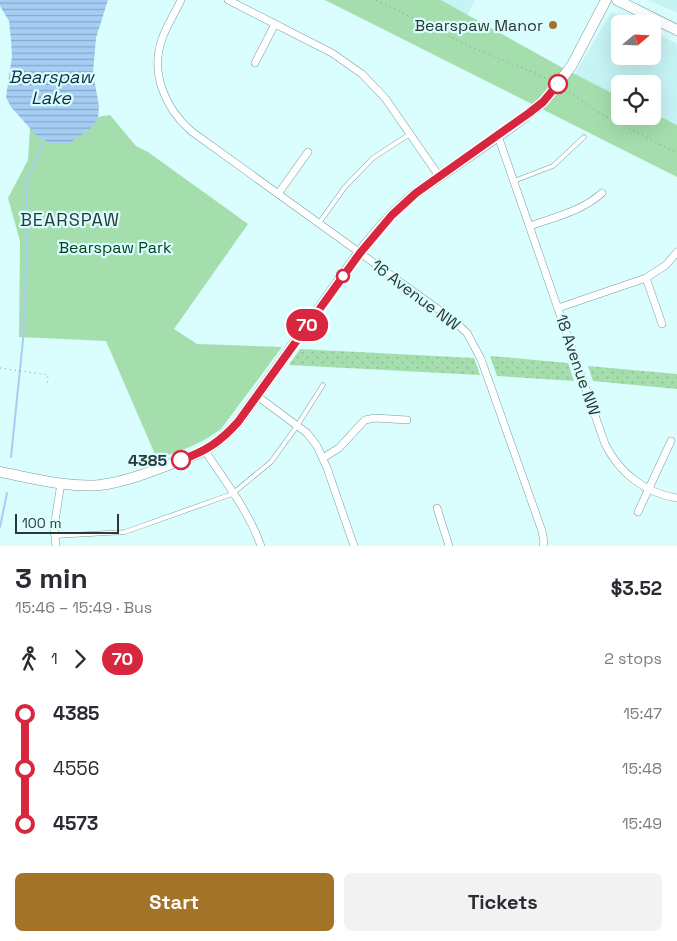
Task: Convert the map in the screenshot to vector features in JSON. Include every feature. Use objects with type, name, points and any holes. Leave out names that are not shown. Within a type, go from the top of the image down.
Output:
[{"type":"street","name":"16 Avenue NW","points":[[181,0],[166,29],[159,50],[158,69],[161,87],[168,104],[182,122],[278,194],[453,320],[467,333],[481,359],[543,537],[543,546]]},
{"type":"street","points":[[228,0],[332,53],[362,74],[385,98],[439,176]]},
{"type":"street","points":[[0,472],[61,483],[92,485],[117,482],[205,450],[221,439],[234,426],[360,253],[404,203],[543,102],[558,84],[580,51],[606,0]]},
{"type":"street","points":[[617,0],[677,30]]},
{"type":"street","points":[[254,63],[275,24]]},
{"type":"street","name":"18 Avenue NW","points":[[498,136],[605,444],[620,468],[633,480],[649,489],[677,498]]},
{"type":"street","points":[[278,194],[308,152]]},
{"type":"street","points":[[530,226],[580,208],[592,202],[602,193]]},
{"type":"street","points":[[558,308],[646,278],[666,265],[677,252]]},
{"type":"street","points":[[646,278],[662,324]]},
{"type":"street","points":[[256,396],[312,439],[323,458],[354,546]]},
{"type":"street","points":[[323,458],[339,448],[364,420],[375,418],[407,420]]},
{"type":"street","points":[[638,512],[671,442]]},
{"type":"street","points":[[205,450],[252,525],[258,545]]},
{"type":"street","points":[[56,546],[54,536],[61,483]]},
{"type":"street","points":[[437,508],[449,546]]},
{"type":"lane","points":[[319,223],[345,187],[373,158],[410,134]]},
{"type":"lane","points":[[514,181],[553,166],[584,137]]},
{"type":"lane","points":[[54,536],[124,532],[232,494],[265,468],[297,426],[323,385]]},
{"type":"path","points":[[376,0],[469,46],[549,78],[598,112],[677,153]]},
{"type":"path","points":[[0,368],[48,374],[47,384]]},
{"type":"shaded area","points":[[441,0],[475,0],[467,15]]},
{"type":"shaded area","points":[[648,0],[677,0],[677,13]]},
{"type":"shaded area","points":[[610,14],[617,15],[611,15],[611,65],[661,65],[661,36],[677,44],[677,125],[661,117],[661,75],[611,75],[611,92],[575,74]]},
{"type":"green space","points":[[325,0],[441,0],[561,67],[611,92],[611,125],[661,125],[661,117],[677,125],[677,177]]},
{"type":"green space","name":"Bearspaw Park","points":[[110,115],[136,146],[148,152],[248,224],[174,329],[197,344],[282,347],[221,429],[198,443],[157,459],[106,341],[19,337],[20,241],[8,198],[28,160],[30,128]]},
{"type":"green space","points":[[300,349],[474,358],[480,375],[289,365]]},
{"type":"green space","points":[[490,356],[568,363],[574,381],[497,376]]},
{"type":"green space","points":[[588,366],[677,374],[677,389],[593,381]]},
{"type":"water","name":"Bearspaw Lake","points":[[0,0],[108,0],[96,38],[93,73],[99,106],[98,118],[91,128],[70,143],[50,143],[37,136],[11,107],[6,97],[12,56],[9,21],[0,6]]},
{"type":"waterway","points":[[11,457],[23,340],[27,248],[27,183],[44,139]]},
{"type":"waterway","points":[[0,527],[7,493]]},
{"type":"bus line","name":"70","points":[[181,460],[205,450],[221,439],[238,422],[360,253],[380,228],[404,203],[439,176],[514,125],[543,102],[558,84]]},
{"type":"place","name":"Bearspaw Manor","points":[[553,25]]},
{"type":"place","name":"4385","points":[[181,460]]},
{"type":"district","name":"BEARSPAW","points":[[70,219]]}]
